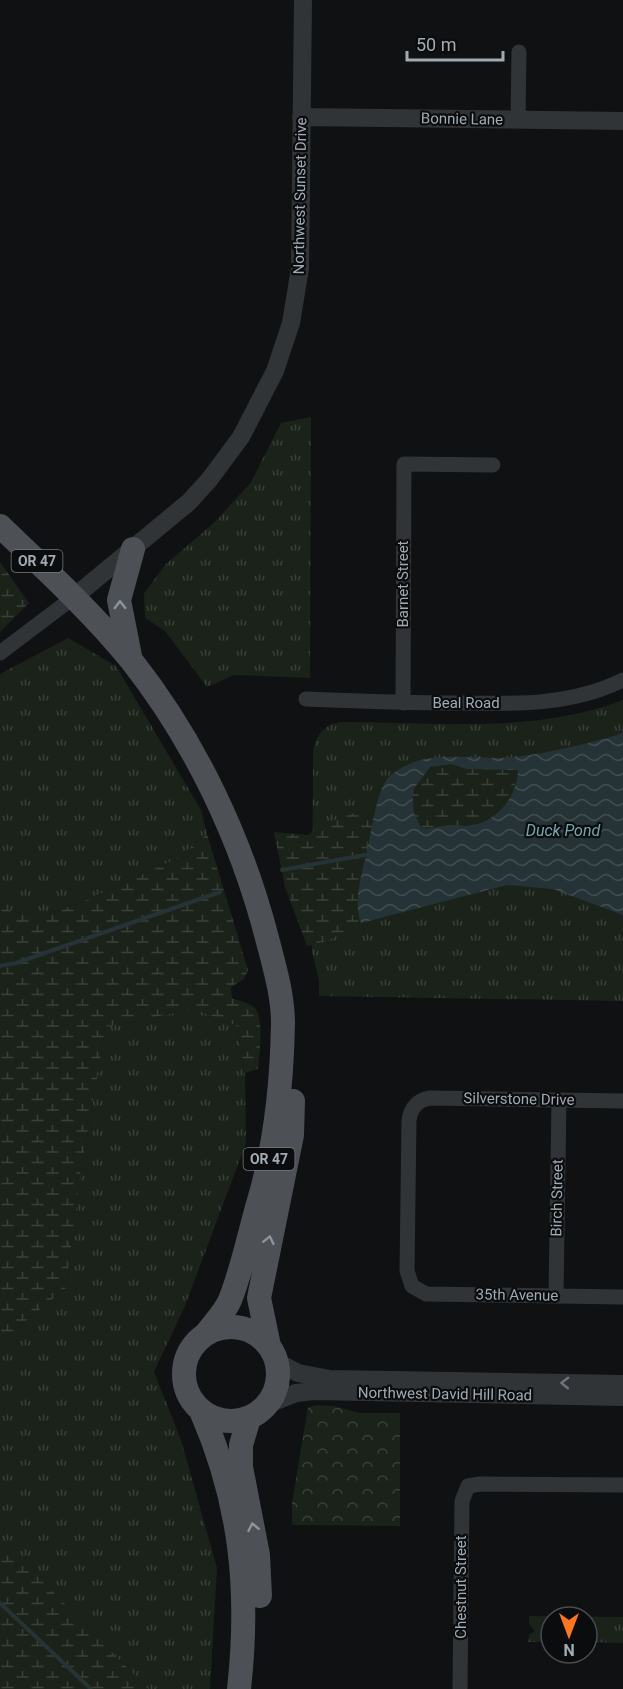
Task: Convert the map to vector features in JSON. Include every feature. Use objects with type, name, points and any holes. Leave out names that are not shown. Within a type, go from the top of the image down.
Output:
[{"type":"main road","name":"OR 47","points":[[0,526],[74,597],[131,661],[184,739],[229,828],[262,917],[279,990],[283,1023],[281,1089],[265,1182],[229,1302],[206,1334]]},
{"type":"main road","points":[[131,661],[119,600],[133,549]]},
{"type":"main road","points":[[201,1411],[224,1421],[249,1418],[268,1404],[276,1391],[279,1376],[259,1298],[292,1135],[294,1075],[290,1035],[283,1023]]},
{"type":"main road","points":[[239,1689],[245,1634],[244,1582],[239,1541],[215,1443],[201,1411],[192,1400],[186,1386],[184,1371],[191,1350],[206,1334],[233,1327],[253,1333],[273,1354]]},
{"type":"main road","points":[[249,1418],[241,1445],[242,1467],[258,1555],[261,1606],[260,1644],[253,1689]]},
{"type":"street","name":"Northwest Sunset Drive","points":[[74,597],[189,502],[209,480],[242,437],[275,371],[291,323],[300,268],[303,0]]},
{"type":"street","points":[[518,119],[519,52]]},
{"type":"street","name":"Bonnie Lane","points":[[301,117],[623,121]]},
{"type":"street","name":"Barnet Street","points":[[403,703],[404,464],[494,465]]},
{"type":"street","points":[[0,653],[74,597]]},
{"type":"street","name":"Beal Road","points":[[306,699],[403,703],[531,704],[571,698],[623,680]]},
{"type":"street","name":"Silverstone Drive","points":[[413,1287],[407,1271],[409,1121],[416,1104],[430,1098],[623,1101]]},
{"type":"street","name":"Birch Street","points":[[556,1296],[559,1100]]},
{"type":"street","name":"35th Avenue","points":[[413,1287],[428,1294],[623,1297]]},
{"type":"street","name":"Northwest David Hill Road","points":[[273,1354],[298,1373],[330,1379],[623,1384]]},
{"type":"street","name":"Northwest David Hill Road","points":[[268,1404],[296,1393],[314,1391],[623,1397]]},
{"type":"street","name":"Chestnut Street","points":[[460,1689],[462,1501],[468,1486],[480,1484],[623,1485]]},
{"type":"green space","points":[[311,417],[310,678],[234,675],[207,687],[165,631],[145,618],[144,593],[166,564],[216,521],[251,482],[281,423]]},
{"type":"green space","points":[[0,562],[29,603],[0,632]]},
{"type":"green space","points":[[68,638],[116,666],[201,810],[207,834],[178,858],[80,903],[44,915],[12,912],[0,904],[0,674]]},
{"type":"green space","points":[[623,700],[623,1001],[319,996],[319,980],[312,952],[313,752],[316,740],[326,727],[343,722],[485,724],[520,722],[590,711]]},
{"type":"green space","points":[[452,764],[466,769],[518,770],[513,790],[502,808],[487,820],[464,826],[420,828],[414,813],[412,791],[430,767]]},
{"type":"green space","points":[[362,810],[376,812],[359,883],[358,911],[361,923],[327,941],[307,946],[285,887],[274,832],[308,835],[320,825]]},
{"type":"green space","points":[[207,834],[248,970],[244,979],[231,987],[232,998],[254,1007],[259,1019],[258,1069],[245,1073],[237,1026],[194,1009],[106,1027],[80,1175],[66,1288],[0,1342],[0,904],[12,912],[44,915],[80,903],[178,858]]},
{"type":"green space","points":[[194,1009],[237,1026],[245,1073],[246,1143],[185,1306],[154,1372],[181,1440],[217,1568],[210,1689],[148,1689],[0,1539],[0,1342],[66,1288],[80,1175],[106,1027]]},
{"type":"green space","points":[[334,1406],[360,1413],[400,1413],[400,1526],[292,1525],[292,1503],[308,1407]]},
{"type":"green space","points":[[0,1539],[14,1552],[148,1689],[0,1689]]},
{"type":"green space","points":[[529,1616],[539,1616],[539,1642],[528,1642],[529,1635],[535,1631],[529,1624]]},
{"type":"green space","points":[[599,1617],[623,1617],[623,1643],[599,1642]]},
{"type":"water","name":"Duck Pond","points":[[623,733],[623,915],[553,889],[507,885],[361,923],[358,895],[361,876],[379,797],[382,788],[392,774],[406,765],[421,760],[452,757],[516,757]],"holes":[[[452,764],[466,769],[518,770],[514,790],[503,808],[487,820],[477,824],[421,828],[414,813],[412,791],[430,767]]]},
{"type":"waterway","points":[[282,870],[370,854]]},
{"type":"waterway","points":[[0,966],[16,963],[220,892]]},
{"type":"waterway","points":[[0,1603],[91,1689]]}]
